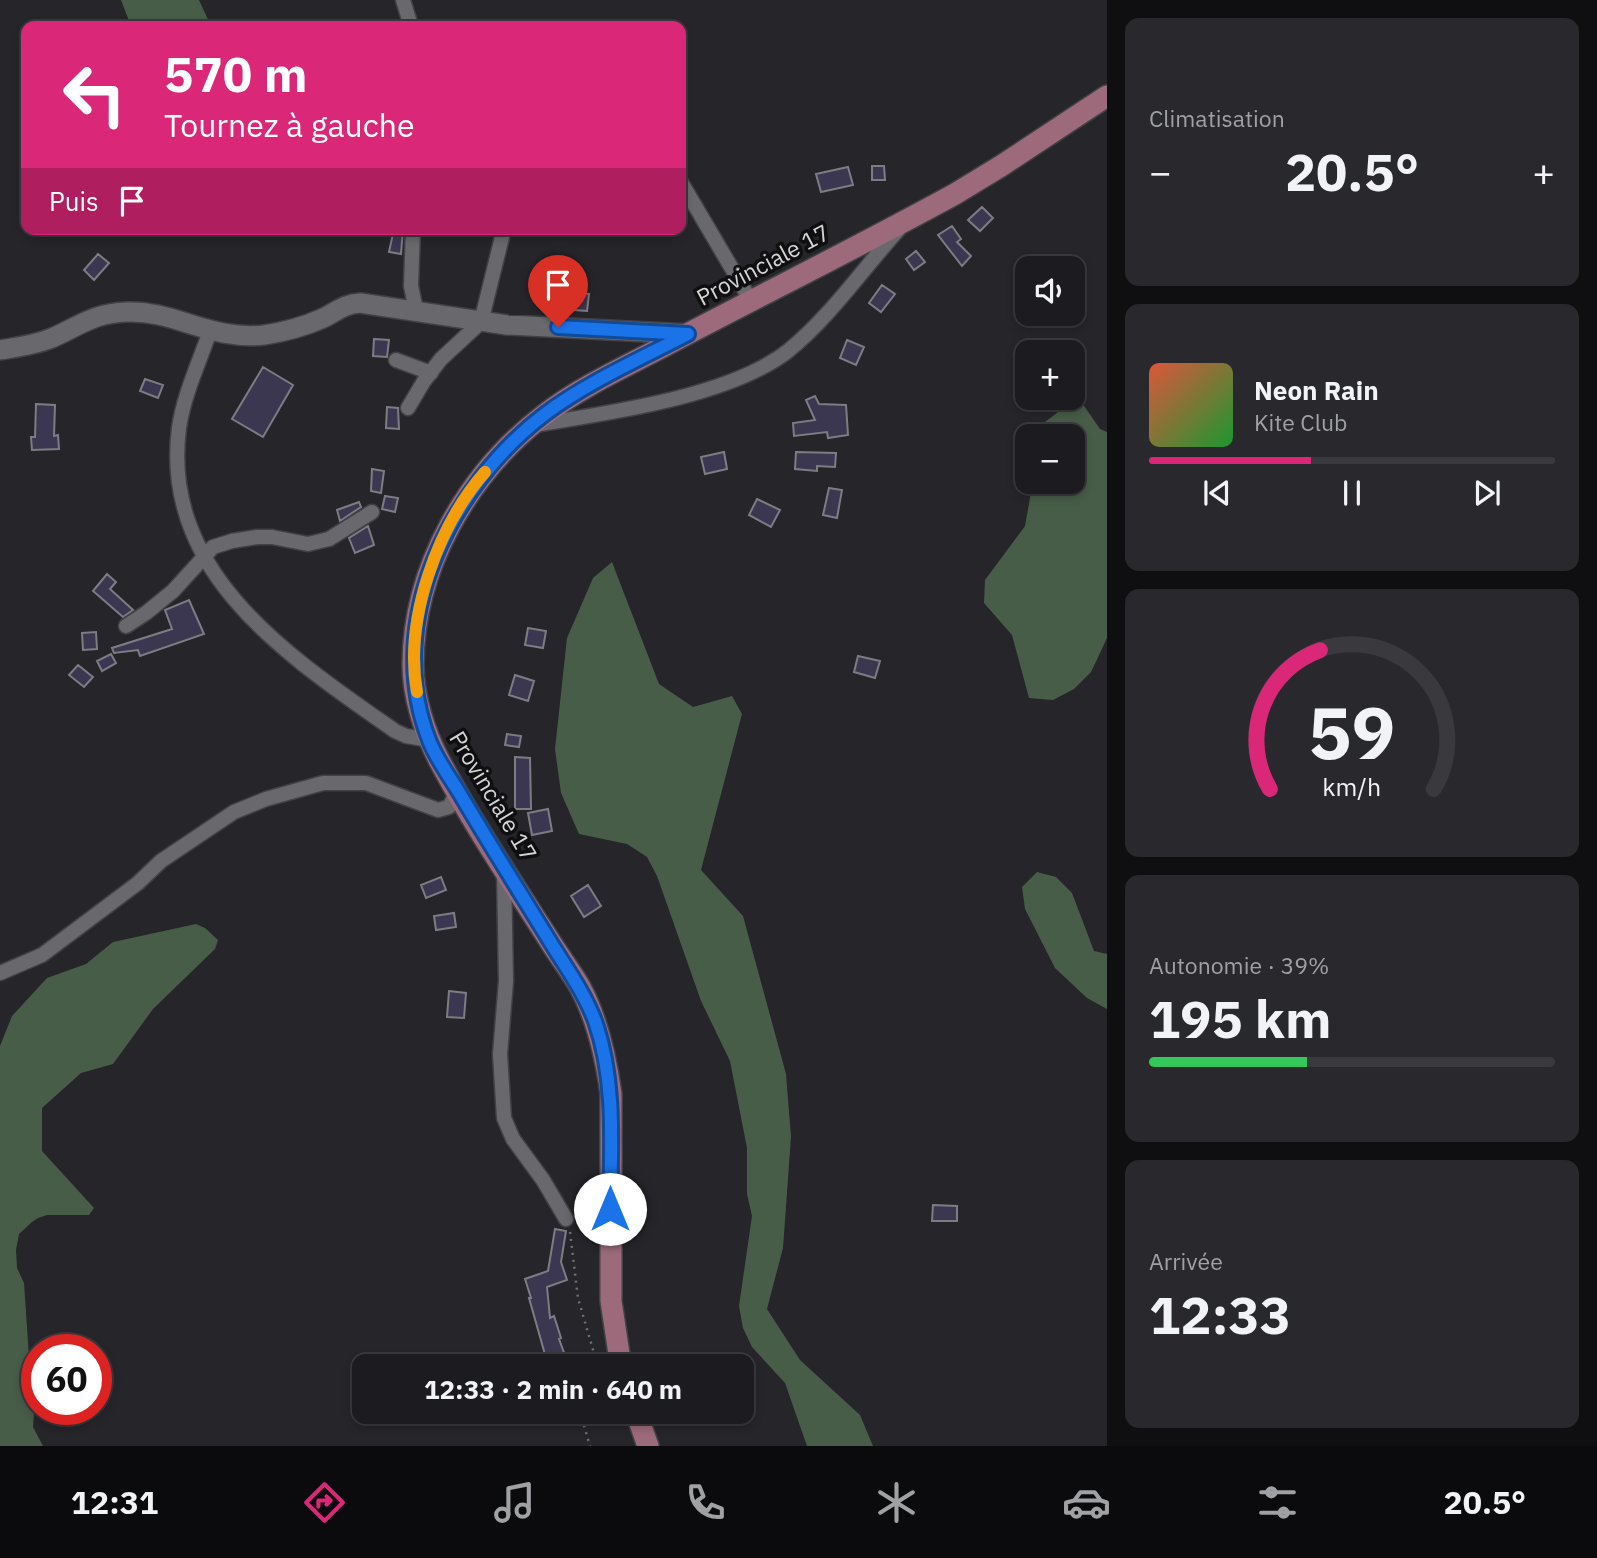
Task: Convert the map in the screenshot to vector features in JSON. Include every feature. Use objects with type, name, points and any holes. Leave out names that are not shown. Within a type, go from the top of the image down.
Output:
[{"type":"main road","name":"Provinciale 17","points":[[619,1354],[611,1301],[611,1094],[607,1062],[595,1022],[581,989],[504,869],[429,740],[418,702],[413,667],[421,602],[430,570],[446,535],[480,478],[530,426],[563,402],[906,220],[1001,166],[1107,96]]},
{"type":"main road","points":[[640,1424],[648,1446]]},
{"type":"street","points":[[403,0],[409,21]]},
{"type":"street","points":[[686,190],[751,301]]},
{"type":"street","points":[[530,426],[631,410],[740,377],[770,362],[785,353],[816,326],[906,220]]},
{"type":"street","points":[[414,235],[411,286],[416,310]]},
{"type":"street","points":[[408,408],[430,373],[451,347],[481,321],[502,235]]},
{"type":"street","points":[[0,350],[36,344],[86,319],[129,312],[159,316],[235,336],[276,333],[321,319],[352,303],[481,321],[688,334]]},
{"type":"street","points":[[210,331],[182,412],[178,441],[178,485],[185,516],[203,556],[227,593],[248,617],[323,681],[395,732],[429,740]]},
{"type":"street","points":[[396,360],[430,373]]},
{"type":"street","points":[[125,626],[173,591],[213,547],[257,537],[308,544],[329,539],[372,512]]},
{"type":"street","points":[[0,973],[42,955],[138,883],[161,861],[234,812],[266,799],[323,783],[366,783],[438,810],[449,807],[458,790]]},
{"type":"street","points":[[504,869],[506,982],[500,1054],[504,1118],[513,1139],[543,1180],[566,1219]]},
{"type":"path","points":[[566,1219],[578,1298],[594,1354]]},
{"type":"path","points":[[584,1424],[590,1446]]},
{"type":"green space","points":[[121,0],[199,0],[209,21],[129,21]]},
{"type":"green space","points":[[1085,407],[1100,429],[1107,432],[1107,638],[1091,672],[1074,689],[1053,700],[1029,698],[1012,635],[984,603],[985,580],[1025,526],[1031,494],[1085,494],[1085,424],[1045,422],[1061,410],[1085,410]]},
{"type":"green space","points":[[612,562],[659,684],[693,707],[732,696],[742,714],[701,870],[743,916],[786,1074],[791,1137],[783,1248],[767,1309],[800,1360],[860,1415],[873,1446],[807,1446],[785,1383],[752,1347],[743,1328],[739,1306],[752,1216],[747,1194],[747,1148],[730,1061],[701,1001],[657,876],[647,857],[627,844],[579,834],[561,793],[555,749],[567,638],[593,578]]},
{"type":"green space","points":[[1037,872],[1056,877],[1072,893],[1094,951],[1107,954],[1107,1009],[1087,998],[1055,968],[1025,909],[1022,887]]},
{"type":"green space","points":[[196,924],[218,940],[215,949],[153,1009],[113,1064],[81,1073],[42,1108],[42,1151],[94,1208],[89,1215],[47,1215],[38,1218],[19,1234],[17,1268],[24,1283],[27,1334],[21,1334],[21,1425],[33,1425],[43,1446],[0,1446],[0,1046],[12,1016],[47,978],[86,964],[113,942]]},
{"type":"building","points":[[872,166],[884,166],[885,180],[872,180]]},
{"type":"building","points":[[848,167],[853,185],[821,192],[816,174]]},
{"type":"building","points":[[982,207],[993,218],[980,231],[968,220]]},
{"type":"building","points":[[952,226],[961,239],[957,242],[971,256],[962,266],[938,235]]},
{"type":"building","points":[[393,235],[403,235],[401,254],[389,252]]},
{"type":"building","points":[[916,251],[925,262],[914,270],[906,259]]},
{"type":"building","points":[[98,254],[109,263],[94,280],[84,270]]},
{"type":"building","points":[[882,285],[895,294],[881,312],[869,303]]},
{"type":"building","points":[[576,293],[589,294],[587,311],[574,310]]},
{"type":"building","points":[[374,339],[389,340],[387,357],[373,356]]},
{"type":"building","points":[[847,340],[864,347],[856,365],[840,358]]},
{"type":"building","points":[[263,367],[293,385],[263,437],[232,419]]},
{"type":"building","points":[[145,379],[163,385],[158,398],[140,391]]},
{"type":"building","points":[[815,396],[819,404],[846,405],[848,435],[828,438],[827,432],[794,436],[793,423],[815,420],[806,400]]},
{"type":"building","points":[[36,404],[55,405],[54,436],[58,435],[59,449],[32,450],[31,437],[35,437]]},
{"type":"building","points":[[387,407],[398,408],[399,429],[386,428]]},
{"type":"building","points":[[724,452],[727,469],[705,474],[701,457]]},
{"type":"building","points":[[796,452],[836,453],[835,467],[817,466],[817,471],[795,469]]},
{"type":"building","points":[[372,469],[384,471],[381,493],[371,491]]},
{"type":"building","points":[[829,488],[842,490],[837,518],[823,515]]},
{"type":"building","points":[[385,496],[398,498],[395,512],[382,509]]},
{"type":"building","points":[[757,499],[780,510],[771,527],[749,515]]},
{"type":"building","points":[[359,502],[361,507],[340,521],[337,510]]},
{"type":"building","points":[[368,526],[374,545],[355,553],[349,538]]},
{"type":"building","points":[[107,574],[116,582],[110,589],[133,610],[123,617],[93,591]]},
{"type":"building","points":[[189,600],[204,634],[140,656],[138,650],[114,653],[112,648],[172,629],[165,610]]},
{"type":"building","points":[[528,628],[546,631],[543,648],[525,645]]},
{"type":"building","points":[[96,632],[97,649],[83,650],[82,633]]},
{"type":"building","points":[[111,654],[116,663],[102,671],[97,661]]},
{"type":"building","points":[[858,656],[880,661],[875,678],[854,672]]},
{"type":"building","points":[[78,665],[93,677],[84,687],[69,675]]},
{"type":"building","points":[[515,675],[534,681],[528,701],[509,695]]},
{"type":"building","points":[[507,734],[521,736],[519,747],[505,745]]},
{"type":"building","points":[[515,757],[530,758],[531,809],[515,809]]},
{"type":"building","points":[[548,809],[552,831],[532,835],[528,813]]},
{"type":"building","points":[[441,877],[446,890],[426,898],[421,885]]},
{"type":"building","points":[[588,885],[601,906],[584,917],[571,896]]},
{"type":"building","points":[[454,913],[456,927],[436,930],[434,916]]},
{"type":"building","points":[[449,991],[466,993],[464,1018],[447,1017]]},
{"type":"building","points":[[933,1205],[957,1206],[957,1221],[932,1221]]},
{"type":"building","points":[[555,1229],[566,1231],[561,1262],[567,1280],[547,1287],[550,1318],[554,1316],[565,1354],[545,1354],[525,1279],[548,1271]]},
{"type":"slow traffic","points":[[417,692],[413,667],[415,636],[430,570],[457,514],[485,472]]},
{"type":"route","points":[[558,327],[688,334],[546,413],[491,464],[469,493],[430,570],[415,636],[413,667],[418,702],[429,740],[504,869],[581,989],[595,1022],[607,1062],[611,1094],[610,1209]]}]
